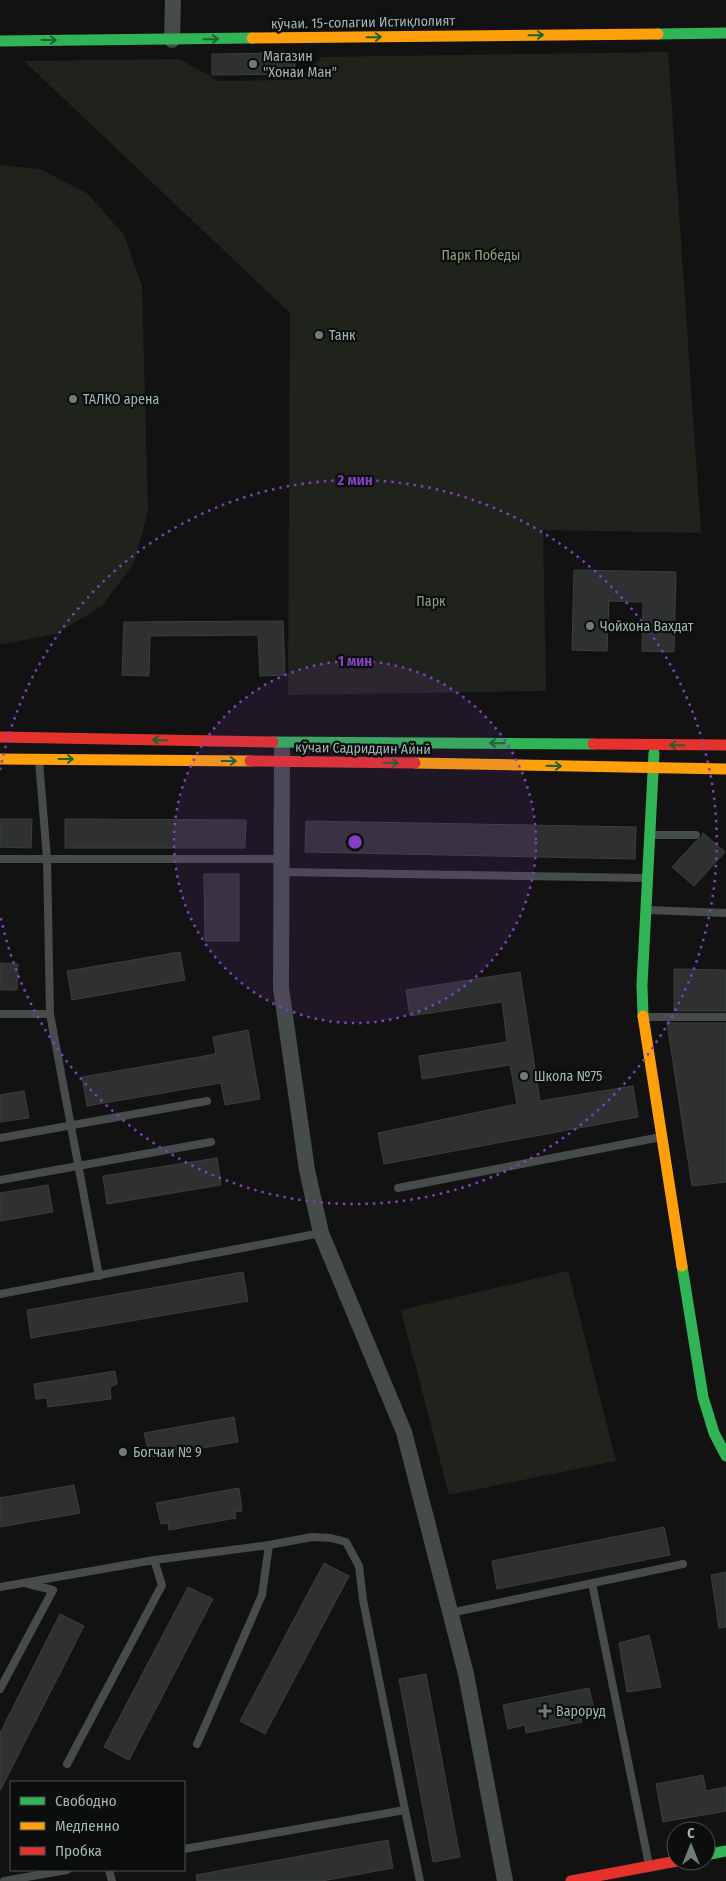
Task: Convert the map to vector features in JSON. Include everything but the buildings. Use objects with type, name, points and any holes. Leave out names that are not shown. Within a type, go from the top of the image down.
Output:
[{"type":"street","points":[[172,40],[173,0]]},
{"type":"street","name":"кӯчаи. 15-солагии Истиқлолият","points":[[0,41],[726,33]]},
{"type":"street","name":"кӯчаи Садриддин Айнӣ","points":[[0,737],[282,742],[726,745]]},
{"type":"street","points":[[282,742],[282,988],[307,1170],[321,1233],[404,1432],[466,1674],[505,1881]]},
{"type":"street","points":[[654,744],[651,835],[642,985],[643,1017],[702,1397],[720,1432],[726,1456]]},
{"type":"street","name":"кӯчаи Садриддин Айнӣ","points":[[0,759],[282,761],[726,769]]},
{"type":"street","points":[[571,1881],[651,1874],[666,1866]]},
{"type":"lane","points":[[39,759],[47,858],[50,1014],[99,1276]]},
{"type":"lane","points":[[651,835],[696,835]]},
{"type":"lane","points":[[0,859],[47,858],[648,878]]},
{"type":"lane","points":[[646,910],[725,912]]},
{"type":"lane","points":[[0,1014],[50,1014]]},
{"type":"lane","points":[[643,1017],[726,1017]]},
{"type":"lane","points":[[0,1138],[207,1101]]},
{"type":"lane","points":[[398,1188],[662,1137]]},
{"type":"lane","points":[[0,1180],[211,1142]]},
{"type":"lane","points":[[0,1294],[321,1233]]},
{"type":"lane","points":[[0,1587],[154,1560],[270,1545],[312,1537],[331,1538],[346,1542],[360,1566],[363,1600],[420,1881]]},
{"type":"lane","points":[[197,1744],[262,1595],[270,1545]]},
{"type":"lane","points":[[67,1764],[162,1585],[154,1560]]},
{"type":"lane","points":[[450,1613],[683,1564]]},
{"type":"lane","points":[[0,1689],[53,1590],[23,1582]]},
{"type":"lane","points":[[592,1583],[651,1874]]},
{"type":"lane","points":[[185,1849],[405,1810]]},
{"type":"lane","points":[[4,1881],[61,1871]]},
{"type":"green space","name":"Парк Победы","points":[[668,52],[701,533],[543,530],[546,691],[288,695],[290,313],[24,61],[179,59],[219,81],[298,80],[322,57]]},
{"type":"green space","name":"ТАЛКО арена","points":[[0,165],[40,169],[88,194],[124,235],[142,286],[148,511],[134,563],[102,606],[56,634],[3,644],[0,644]]},
{"type":"green space","points":[[568,1271],[616,1461],[449,1495],[401,1310]]},
{"type":"traffic: fast","points":[[658,34],[726,33]]},
{"type":"traffic: fast","points":[[0,41],[252,38]]},
{"type":"traffic: fast","points":[[273,742],[593,744]]},
{"type":"traffic: fast","points":[[643,1016],[642,985],[654,753]]},
{"type":"traffic: fast","points":[[682,1266],[703,1397],[714,1433],[726,1456]]},
{"type":"traffic: fast","points":[[716,1853],[726,1851]]},
{"type":"traffic: slow","points":[[252,38],[658,34]]},
{"type":"traffic: slow","points":[[0,759],[250,761]]},
{"type":"traffic: slow","points":[[415,763],[726,769]]},
{"type":"traffic: slow","points":[[643,1016],[682,1266]]},
{"type":"traffic: jam","points":[[0,737],[273,742]]},
{"type":"traffic: jam","points":[[593,744],[726,745]]},
{"type":"traffic: jam","points":[[250,761],[415,763]]},
{"type":"traffic: jam","points":[[571,1881],[666,1863]]},
{"type":"place","name":"Магазин \"Хонаи Ман\"","points":[[253,64]]},
{"type":"place","name":"Танк","points":[[319,335]]},
{"type":"place","name":"ТАЛКО арена","points":[[73,399]]},
{"type":"place","name":"Чойхона Вахдат","points":[[590,626]]},
{"type":"place","name":"Школа №75","points":[[524,1076]]},
{"type":"place","name":"Богчаи № 9","points":[[123,1452]]},
{"type":"place","name":"Вароруд","points":[[545,1711]]},
{"type":"park label","name":"Парк","points":[[431,601]]}]
